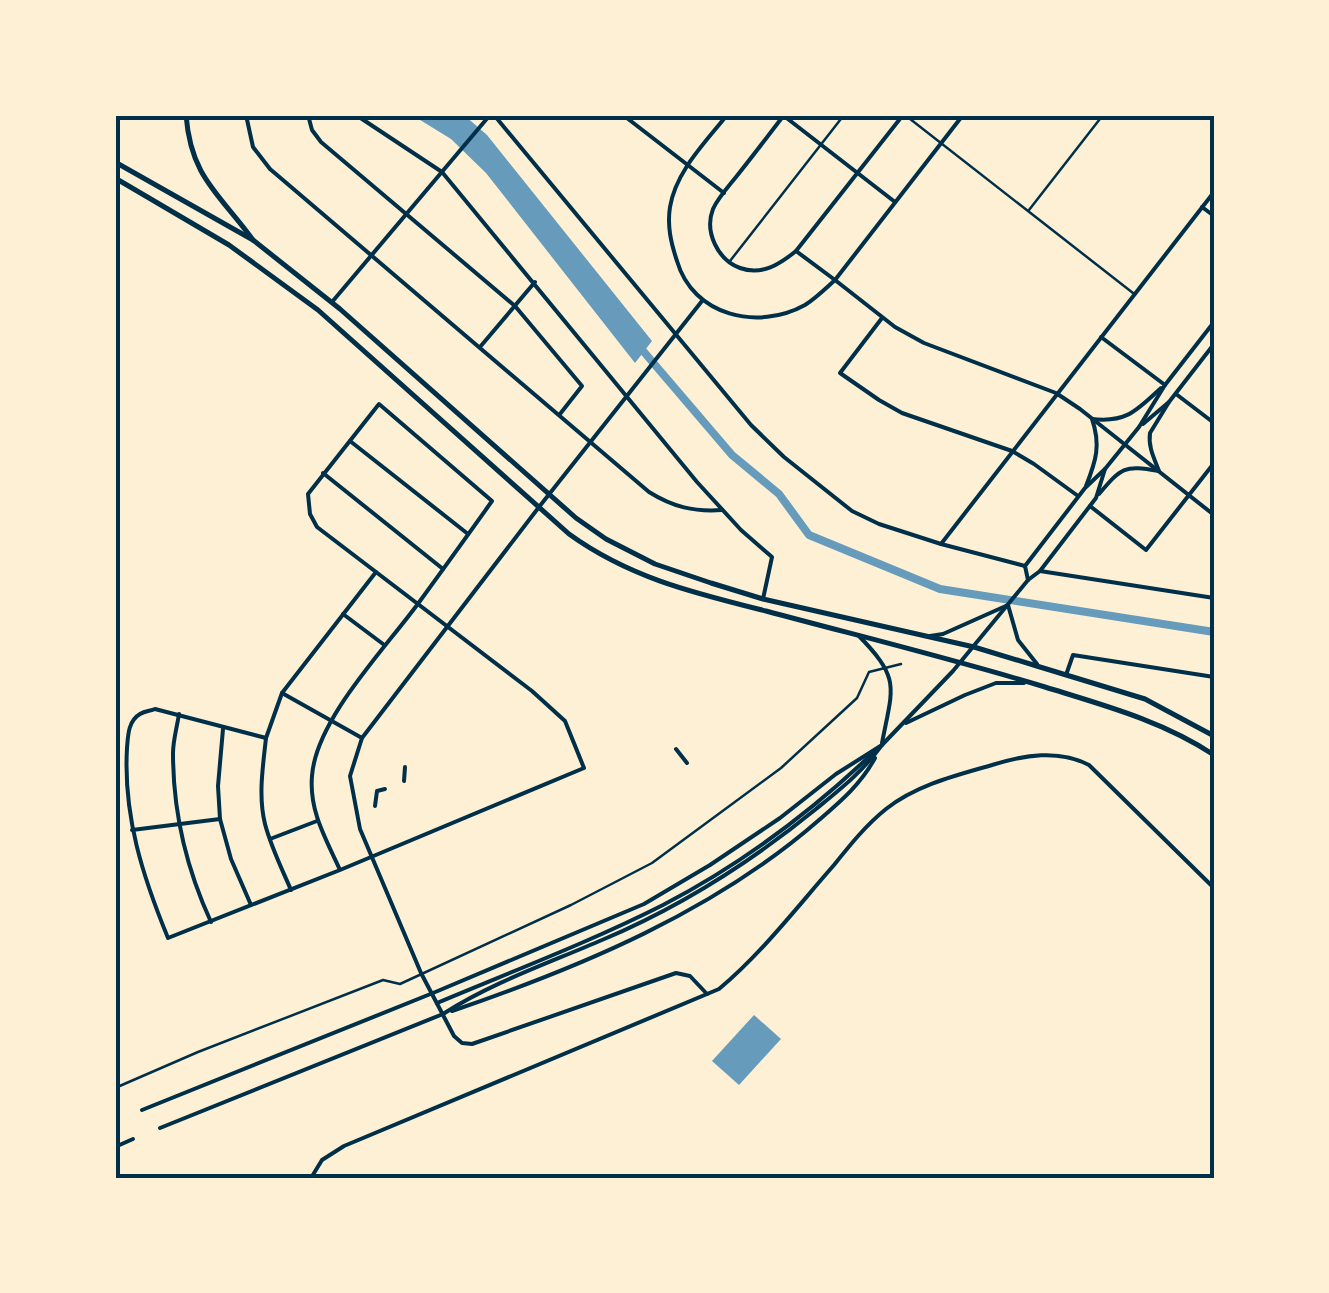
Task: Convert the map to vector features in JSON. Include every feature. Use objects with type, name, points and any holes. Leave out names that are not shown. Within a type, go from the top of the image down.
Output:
[{"type":"main road","points":[[186,115],[200,172],[253,240]]},
{"type":"main road","points":[[115,162],[253,240],[332,302],[576,518],[606,539],[692,577],[763,599],[974,647],[1145,700],[1214,736]]},
{"type":"main road","points":[[115,178],[230,245],[318,310],[568,534],[598,555],[648,578],[1029,682],[1138,716],[1214,756]]},
{"type":"street","points":[[246,115],[250,139],[266,165],[650,492],[669,504],[692,510],[722,510]]},
{"type":"street","points":[[308,115],[321,142],[515,306],[582,386],[559,415]]},
{"type":"street","points":[[356,115],[443,170],[630,393],[722,510],[772,557],[763,599]]},
{"type":"street","points":[[332,302],[491,115],[758,433],[814,481],[852,511],[879,524],[1025,566]]},
{"type":"street","points":[[623,115],[724,193]]},
{"type":"street","points":[[727,115],[688,165],[670,205],[670,235],[679,269],[702,301],[722,313],[750,318],[785,314],[807,304],[835,280],[963,115]]},
{"type":"street","points":[[895,202],[858,173],[821,144],[783,115],[714,206],[711,229],[716,245],[729,262],[746,270],[777,266],[796,250],[858,173],[904,115],[1134,294]]},
{"type":"street","points":[[729,262],[844,115]]},
{"type":"street","points":[[1028,211],[1102,115]]},
{"type":"street","points":[[941,544],[1214,192]]},
{"type":"street","points":[[1202,207],[1214,216]]},
{"type":"street","points":[[796,250],[882,318],[924,343],[1056,393],[1214,515]]},
{"type":"street","points":[[480,348],[534,282]]},
{"type":"street","points":[[702,301],[362,738],[350,776],[360,828],[372,858],[421,973],[454,1036],[462,1043],[472,1044],[676,973],[690,976],[707,994]]},
{"type":"street","points":[[882,318],[840,373],[902,413],[1012,451],[1078,496]]},
{"type":"street","points":[[1028,580],[1025,566],[1078,496],[1139,427],[1165,385],[1214,322]]},
{"type":"street","points":[[1100,336],[1165,385]]},
{"type":"street","points":[[1160,471],[1150,447],[1150,433],[1214,344]]},
{"type":"street","points":[[1092,419],[1122,419],[1165,385]]},
{"type":"street","points":[[1176,394],[1214,424]]},
{"type":"street","points":[[1139,427],[1170,402]]},
{"type":"street","points":[[266,738],[155,710],[139,714],[128,728],[125,776],[132,830],[168,938],[372,858],[584,768],[565,721],[532,691],[448,627],[418,604],[376,572],[318,527],[310,514],[308,494],[379,404],[492,501],[418,604],[331,720],[319,742],[311,794],[317,821],[340,870]]},
{"type":"street","points":[[1085,488],[1098,448],[1092,419]]},
{"type":"street","points":[[350,440],[468,534]]},
{"type":"street","points":[[1090,506],[1146,550],[1214,463]]},
{"type":"street","points":[[438,1003],[663,905],[785,828],[902,725],[1040,571],[1118,473],[1128,468],[1160,471]]},
{"type":"street","points":[[1096,498],[1105,469]]},
{"type":"street","points":[[323,473],[443,569]]},
{"type":"street","points":[[1040,571],[1214,598]]},
{"type":"street","points":[[291,890],[266,824],[262,792],[266,738],[282,694],[376,572]]},
{"type":"street","points":[[928,636],[943,634],[1008,605]]},
{"type":"street","points":[[1008,605],[1014,632],[1040,667]]},
{"type":"street","points":[[343,614],[385,646]]},
{"type":"street","points":[[160,1128],[559,971],[658,926],[792,844],[866,776],[882,745],[892,692],[880,657],[858,635]]},
{"type":"street","points":[[1066,675],[1073,656],[1214,677]]},
{"type":"street","points":[[115,1088],[383,980],[400,984],[652,862],[781,768],[856,698],[869,672],[901,664]]},
{"type":"street","points":[[902,725],[996,684],[1029,682]]},
{"type":"street","points":[[282,694],[362,738]]},
{"type":"street","points":[[179,714],[173,752],[180,826],[191,870],[211,922]]},
{"type":"street","points":[[224,727],[218,765],[220,819],[231,859],[251,906]]},
{"type":"street","points":[[142,1110],[644,904],[710,866],[882,745]]},
{"type":"street","points":[[444,1014],[528,970],[638,923],[720,879],[788,832],[861,772],[882,745]]},
{"type":"street","points":[[676,749],[687,763]]},
{"type":"street","points":[[310,1178],[322,1160],[344,1146],[719,989],[739,972],[864,829],[889,806],[951,777],[1020,756],[1072,756],[1089,765],[1214,888]]},
{"type":"street","points":[[404,781],[405,767]]},
{"type":"street","points":[[374,806],[377,792],[385,789]]},
{"type":"street","points":[[132,830],[220,819]]},
{"type":"street","points":[[270,839],[317,821]]},
{"type":"street","points":[[115,1147],[132,1139]]},
{"type":"water","points":[[412,115],[464,115],[487,135],[652,341],[635,363],[486,173],[451,139]]},
{"type":"water","points":[[754,1015],[781,1039],[739,1085],[712,1061]]},
{"type":"waterway","points":[[638,345],[732,455],[779,494],[809,535],[940,589],[1214,632]]}]
